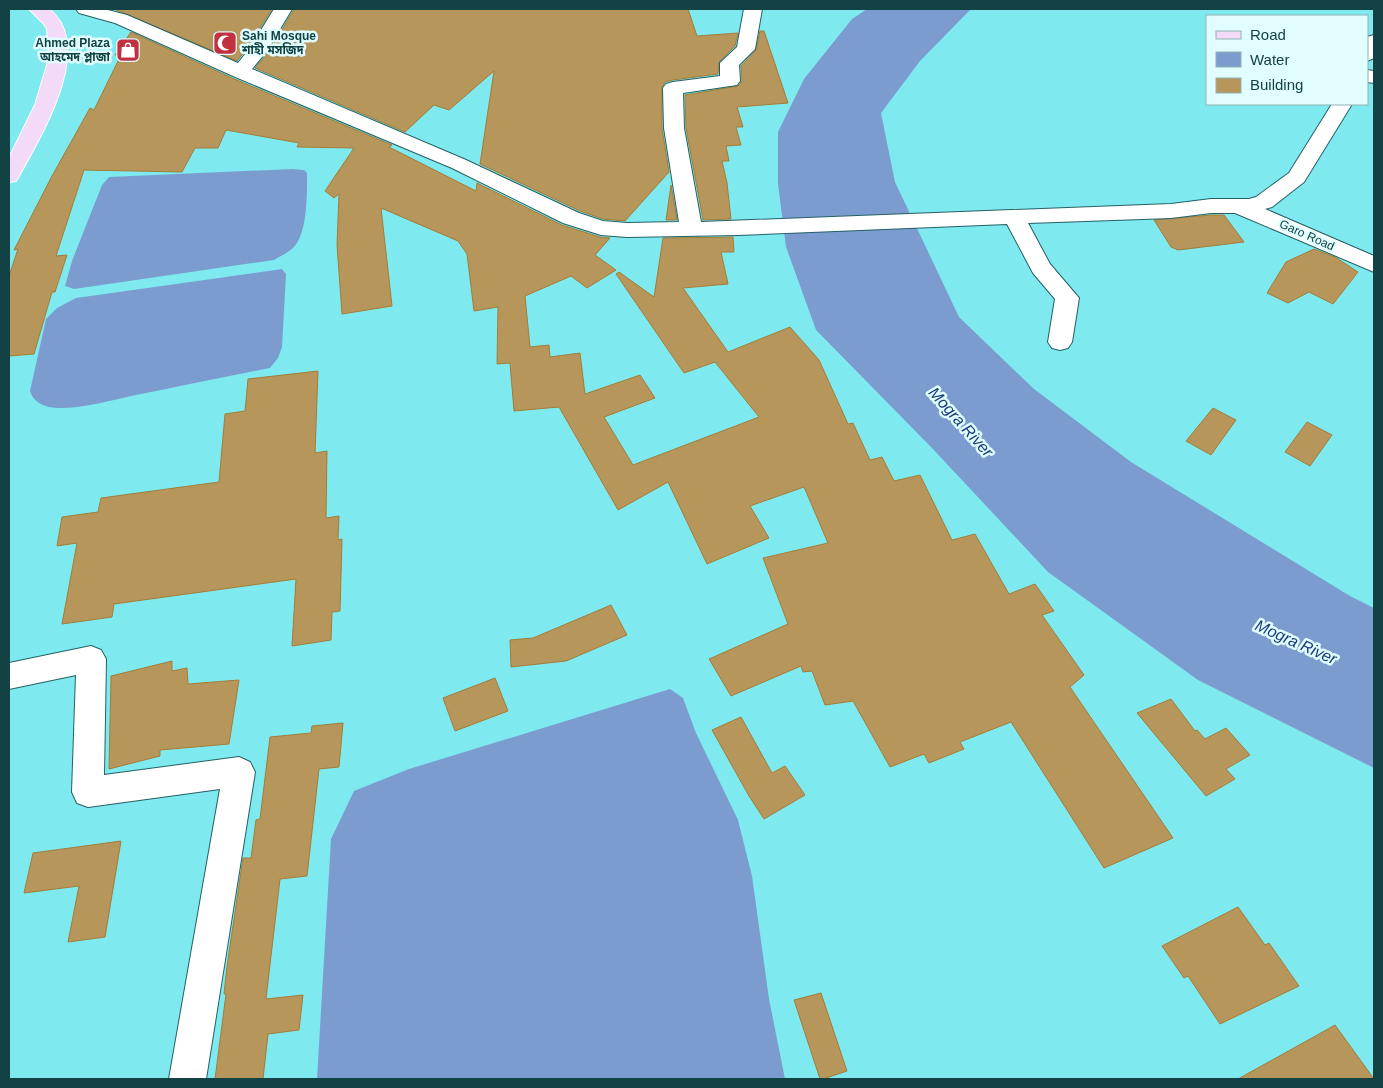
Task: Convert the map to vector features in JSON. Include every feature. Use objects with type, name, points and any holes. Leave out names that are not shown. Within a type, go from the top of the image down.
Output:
[{"type":"main road","points":[[9,176],[38,125],[59,58],[56,27],[47,15],[38,9]]},
{"type":"street","points":[[85,9],[120,20],[459,164],[571,218],[601,228],[627,230],[738,228],[1006,218],[1171,211],[1211,206],[1240,207],[1264,202],[1297,177],[1341,105]]},
{"type":"street","points":[[240,72],[258,51],[283,9]]},
{"type":"street","points":[[691,229],[674,128],[673,88],[730,81],[729,63],[746,49],[752,9]]},
{"type":"street","points":[[1368,53],[1374,40]]},
{"type":"street","name":"Garo Road","points":[[1240,207],[1267,217],[1374,265]]},
{"type":"street","points":[[1006,218],[1041,268],[1067,298],[1060,342]]},
{"type":"street","points":[[9,676],[92,659],[88,792],[239,772],[188,1079]]},
{"type":"water","name":"Mogra River","points":[[867,9],[971,9],[920,61],[881,113],[895,182],[959,317],[1034,389],[1131,462],[1350,596],[1374,608],[1374,768],[1198,680],[1048,572],[931,447],[816,330],[786,247],[778,184],[778,132],[804,79],[852,19]]},
{"type":"water","points":[[304,170],[307,173],[307,201],[304,222],[299,240],[294,247],[274,260],[74,289],[65,286],[72,261],[102,185],[109,177]]},
{"type":"water","points":[[282,269],[286,274],[282,347],[278,358],[270,368],[79,407],[50,407],[38,402],[30,391],[46,319],[57,308],[76,298]]},
{"type":"water","points":[[670,689],[683,698],[696,733],[738,820],[752,876],[769,999],[785,1079],[317,1079],[331,839],[354,791],[409,769]]},
{"type":"building","points":[[114,9],[272,9],[237,61]]},
{"type":"building","points":[[294,9],[688,9],[697,36],[738,33],[735,46],[719,62],[718,74],[665,82],[662,87],[662,128],[669,172],[625,221],[603,219],[580,211],[480,164],[494,71],[449,110],[434,105],[405,132],[255,68],[269,52]]},
{"type":"building","points":[[760,31],[764,31],[788,103],[737,107],[743,127],[736,127],[741,145],[726,146],[729,161],[722,161],[727,183],[731,219],[703,220],[686,128],[685,95],[738,86],[742,81],[741,66],[756,50]]},
{"type":"building","points":[[131,32],[232,78],[392,145],[389,147],[476,191],[477,183],[562,225],[600,237],[610,238],[595,255],[616,270],[587,288],[571,276],[525,296],[530,347],[549,345],[550,357],[580,353],[585,394],[640,375],[655,398],[604,417],[633,465],[759,417],[715,362],[684,373],[616,274],[619,272],[654,297],[663,238],[733,237],[734,252],[721,252],[728,284],[683,288],[728,352],[790,327],[819,360],[848,424],[853,423],[870,460],[882,457],[894,481],[920,475],[952,540],[975,534],[1009,594],[1035,584],[1054,611],[1042,615],[1084,675],[1070,687],[1173,838],[1104,868],[1011,722],[960,742],[964,749],[929,763],[924,754],[890,767],[853,701],[825,705],[812,671],[803,672],[801,666],[731,696],[709,659],[788,624],[763,558],[828,543],[804,487],[750,506],[769,538],[707,564],[668,482],[618,510],[559,407],[514,411],[510,363],[497,364],[498,307],[474,311],[467,254],[458,241],[381,208],[392,306],[342,314],[337,245],[339,194],[334,198],[325,191],[354,148],[297,147],[299,143],[226,130],[218,148],[195,148],[182,172],[84,170],[56,256],[67,255],[55,292],[52,292],[34,354],[9,356],[9,276],[18,249],[14,250],[90,108],[94,110],[121,55],[115,55]]},
{"type":"building","points":[[671,185],[677,220],[666,220]]},
{"type":"building","points":[[1224,215],[1244,242],[1178,250],[1171,247],[1154,220]]},
{"type":"building","points":[[1314,249],[1335,257],[1358,272],[1333,304],[1309,292],[1288,303],[1267,293],[1286,262]]},
{"type":"building","points":[[318,371],[315,453],[327,451],[326,518],[339,516],[338,540],[342,539],[340,611],[332,612],[331,640],[292,646],[296,579],[114,604],[112,617],[62,624],[77,543],[57,546],[62,517],[98,512],[101,498],[219,482],[225,414],[245,411],[248,379]]},
{"type":"building","points":[[1213,408],[1236,420],[1211,455],[1186,441]]},
{"type":"building","points":[[1307,422],[1332,435],[1310,466],[1285,452]]},
{"type":"building","points":[[611,605],[627,635],[566,661],[511,667],[510,640],[533,638]]},
{"type":"building","points":[[172,661],[172,671],[187,668],[188,684],[239,680],[229,744],[160,750],[160,756],[109,769],[111,676]]},
{"type":"building","points":[[495,678],[508,711],[455,731],[443,698]]},
{"type":"building","points":[[1171,699],[1195,731],[1197,730],[1205,739],[1226,728],[1250,755],[1226,769],[1235,779],[1206,796],[1137,713]]},
{"type":"building","points":[[741,717],[772,773],[785,766],[805,795],[764,819],[712,730]]},
{"type":"building","points":[[343,723],[339,767],[319,769],[307,876],[280,879],[266,999],[303,995],[299,1030],[268,1034],[263,1079],[215,1079],[226,994],[224,994],[227,966],[243,858],[251,858],[256,820],[260,819],[270,737],[311,733],[312,726]]},
{"type":"building","points":[[121,841],[105,937],[68,942],[79,886],[24,893],[33,853]]},
{"type":"building","points":[[1238,907],[1265,945],[1269,943],[1299,986],[1220,1024],[1188,976],[1184,978],[1162,946]]},
{"type":"building","points":[[821,993],[847,1071],[823,1079],[820,1079],[794,1000]]},
{"type":"building","points":[[1335,1025],[1374,1079],[1238,1079],[1319,1034]]},
{"type":"place","name":"Sahi Mosque শাহী মসজিদ","points":[[225,43]]},
{"type":"place","name":"Ahmed Plaza আহমেদ প্লাজা","points":[[128,50]]}]
